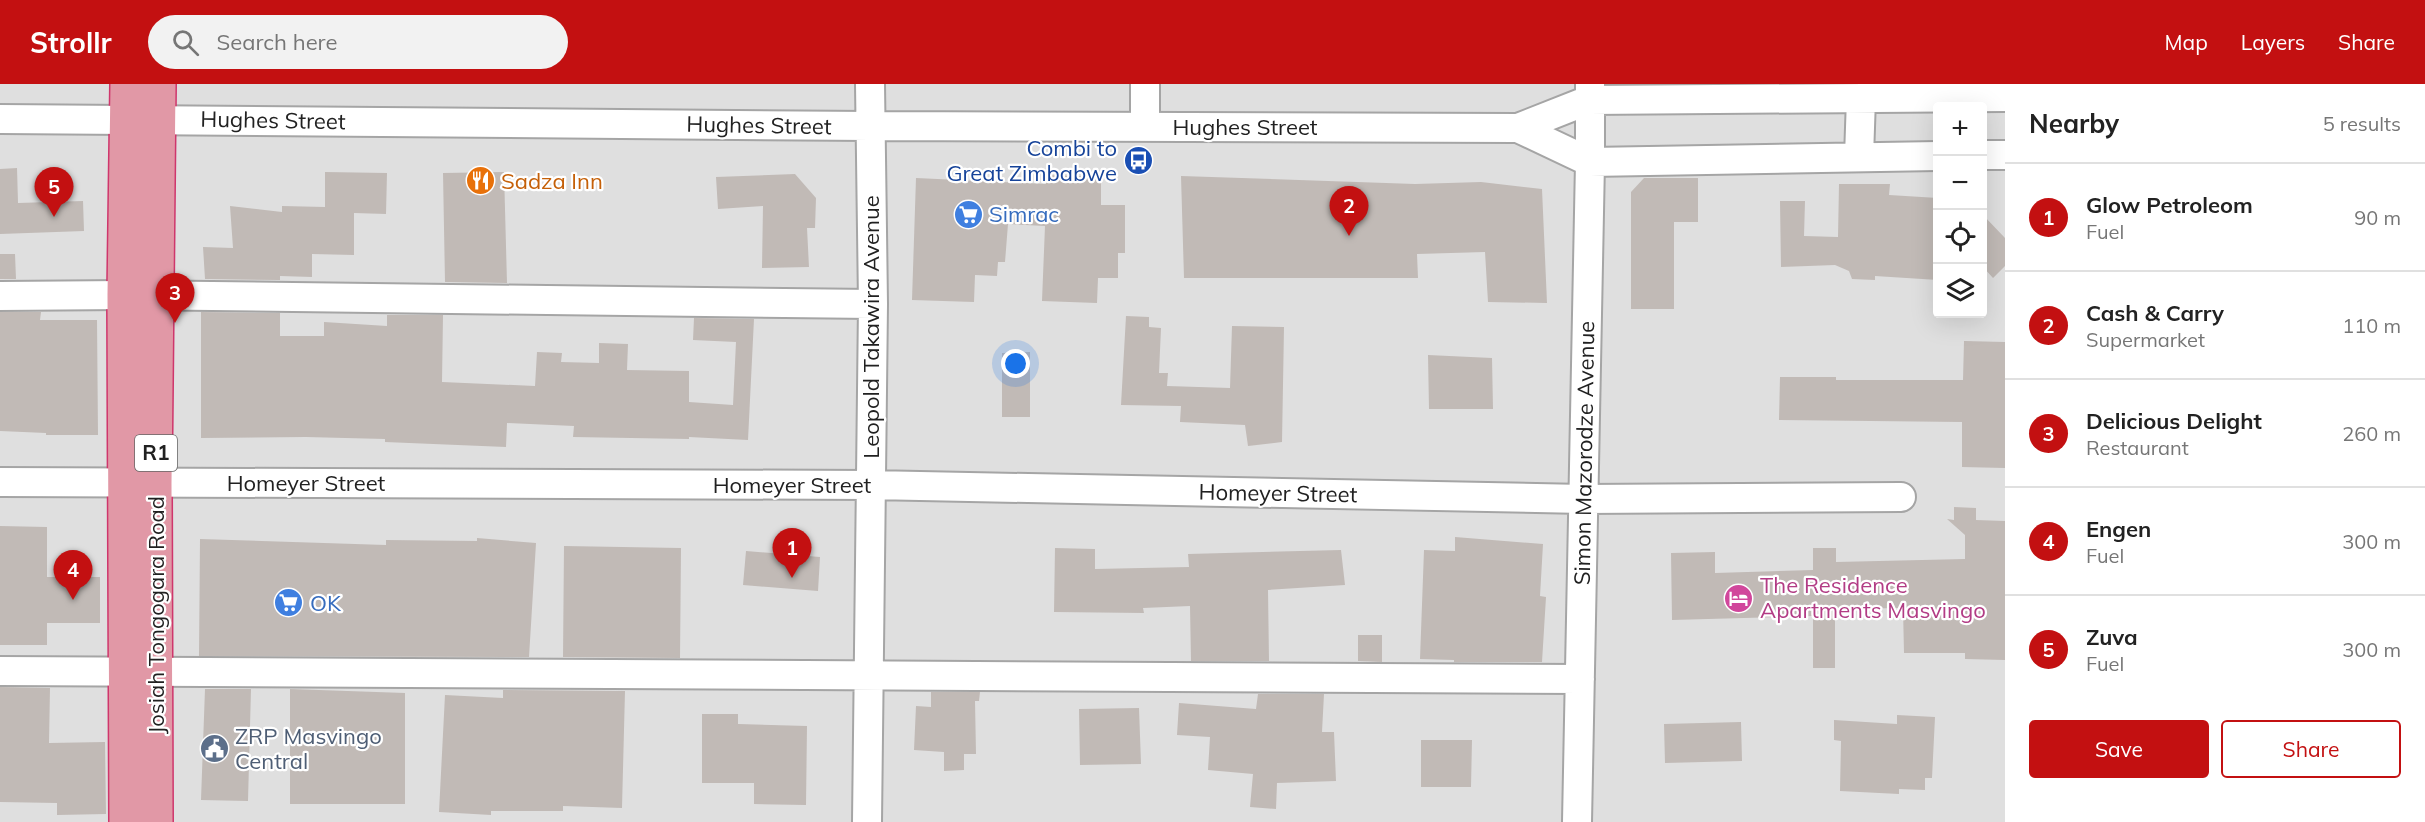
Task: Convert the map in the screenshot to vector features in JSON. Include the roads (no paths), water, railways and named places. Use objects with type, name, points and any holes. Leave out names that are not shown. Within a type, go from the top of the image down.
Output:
[{"type":"highway","name":"Josiah Tongogara Road","points":[[127,84],[124,295],[141,483]]},
{"type":"highway","name":"Josiah Tongogara Road","points":[[156,822],[141,673],[141,483],[160,119],[159,84]]},
{"type":"highway","name":"Josiah Tongogara Road","points":[[126,822],[141,673]]},
{"type":"street","name":"Leopold Takawira Avenue","points":[[867,822],[873,304],[870,84]]},
{"type":"street","points":[[1145,84],[1145,127]]},
{"type":"street","points":[[1518,128],[1590,92],[1860,98],[2005,97]]},
{"type":"street","name":"Simon Mazorodze Avenue","points":[[1577,822],[1590,92]]},
{"type":"street","points":[[1860,98],[1860,157]]},
{"type":"street","name":"Hughes Street","points":[[0,119],[870,126],[1518,128]]},
{"type":"street","points":[[1518,128],[1590,162],[1933,156]]},
{"type":"street","points":[[1987,156],[2005,155]]},
{"type":"street","points":[[0,296],[124,295],[873,304]]},
{"type":"street","name":"Homeyer Street","points":[[0,482],[871,485],[1584,499],[1900,497]]},
{"type":"street","points":[[0,671],[1580,679]]},
{"type":"place","name":"Combi to Great Zimbabwe","points":[[1138,161]]},
{"type":"place","name":"Sadza Inn","points":[[480,181]]},
{"type":"place","name":"Simrac","points":[[968,214]]},
{"type":"place","name":"Zuva","points":[[54,217]]},
{"type":"place","name":"Cash & Carry","points":[[1349,236]]},
{"type":"place","name":"Delicious Delight","points":[[175,323]]},
{"type":"place","name":"Glow Petroleom","points":[[792,578]]},
{"type":"place","name":"The Residence Apartments Masvingo","points":[[1739,598]]},
{"type":"place","name":"Engen","points":[[73,600]]},
{"type":"place","name":"OK","points":[[289,603]]},
{"type":"place","name":"ZRP Masvingo Central","points":[[214,749]]}]
